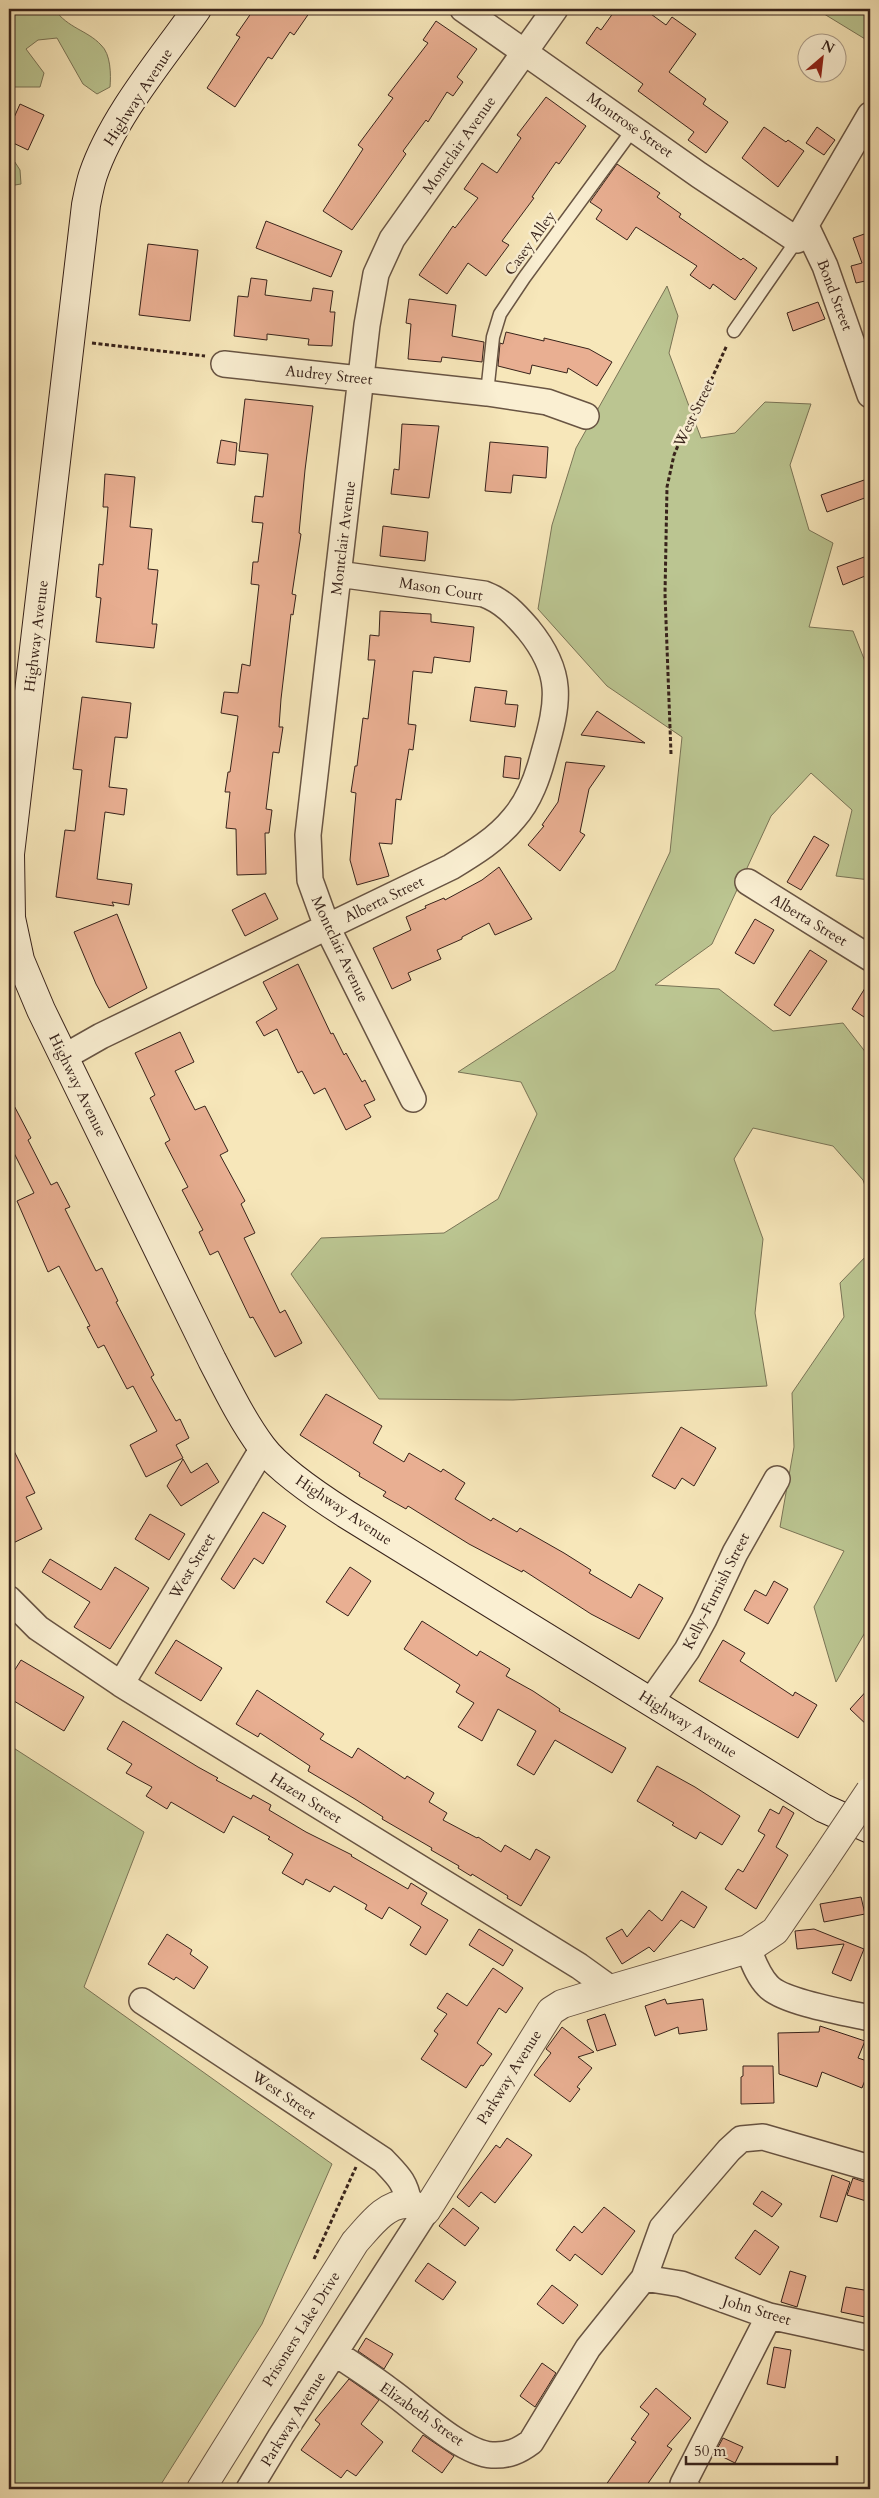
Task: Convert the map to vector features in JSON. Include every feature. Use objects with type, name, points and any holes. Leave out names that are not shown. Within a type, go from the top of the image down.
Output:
[{"type":"main road","name":"Highway Avenue","points":[[198,9],[130,105],[107,142],[93,175],[86,205],[9,873],[11,918],[20,960],[41,1010],[212,1360],[240,1413],[262,1448],[326,1502],[824,1808],[870,1829]]},
{"type":"main road","name":"Parkway Avenue","points":[[417,2207],[551,2011],[562,2004],[748,1949],[775,1931],[870,1791]]},
{"type":"main road","name":"Prisoners Lake Drive","points":[[201,2489],[356,2242],[377,2218],[398,2205],[417,2207]]},
{"type":"street","name":"Montrose Street","points":[[463,9],[634,128],[802,233]]},
{"type":"street","name":"Montclair Avenue","points":[[412,1099],[327,927],[310,880],[308,835],[361,379],[376,274],[392,239],[555,9]]},
{"type":"street","points":[[802,233],[870,115]]},
{"type":"street","name":"Bond Street","points":[[802,233],[825,266],[870,395]]},
{"type":"street","name":"Audrey Street","points":[[224,364],[487,393],[547,402],[586,416]]},
{"type":"street","name":"Mason Court","points":[[338,574],[484,594],[500,600],[544,648],[552,666],[556,684]]},
{"type":"street","name":"Alberta Street","points":[[64,1057],[101,1036],[451,867],[498,835],[516,817],[537,780],[553,721],[556,684]]},
{"type":"street","name":"Alberta Street","points":[[748,882],[870,958]]},
{"type":"street","name":"West Street","points":[[121,1684],[262,1448]]},
{"type":"street","name":"Kelly-Furnish Street","points":[[651,1701],[691,1643],[735,1553],[777,1479]]},
{"type":"street","name":"Hazen Street","points":[[9,1599],[38,1628],[121,1684],[579,1966],[611,1989]]},
{"type":"street","points":[[748,1949],[758,1971],[769,1987],[793,1999],[870,2018]]},
{"type":"street","name":"West Street","points":[[142,2001],[383,2160],[399,2176],[417,2207]]},
{"type":"street","name":"Elizabeth Street","points":[[335,2353],[390,2390],[447,2434],[476,2451],[491,2455],[508,2454],[522,2449],[538,2433],[588,2348],[644,2278],[662,2228],[729,2150],[741,2139],[763,2137],[870,2168]]},
{"type":"street","name":"Parkway Avenue","points":[[249,2489],[335,2353],[417,2207]]},
{"type":"street","name":"John Street","points":[[644,2278],[682,2284],[770,2316],[870,2338]]},
{"type":"street","points":[[685,2487],[770,2316]]},
{"type":"lane","name":"Casey Alley","points":[[487,393],[493,337],[500,314],[524,278],[634,128]]},
{"type":"lane","points":[[734,330],[802,233]]},
{"type":"path","name":"West Street","points":[[671,754],[665,594],[667,487],[674,455],[682,436],[703,398],[734,330]]},
{"type":"path","points":[[70,341],[214,357],[224,364]]},
{"type":"green space","points":[[9,9],[54,9],[66,21],[96,40],[104,49],[109,59],[110,87],[97,94],[83,84],[57,38],[38,40],[26,49],[44,73],[40,87],[9,87]]},
{"type":"green space","points":[[816,9],[870,9],[870,42]]},
{"type":"green space","points":[[9,153],[20,170],[21,184],[9,186]]},
{"type":"green space","points":[[667,286],[678,316],[669,353],[701,438],[735,433],[765,402],[811,404],[790,465],[809,530],[833,543],[809,627],[853,631],[870,674],[870,880],[836,876],[852,810],[811,773],[771,816],[712,944],[655,985],[719,989],[773,1031],[843,1023],[870,1058],[870,1200],[863,1180],[833,1146],[753,1128],[734,1159],[763,1239],[755,1313],[767,1386],[513,1400],[379,1399],[291,1274],[321,1238],[444,1233],[498,1199],[537,1114],[521,1082],[458,1072],[615,970],[670,852],[682,737],[607,686],[538,609],[552,525],[576,448]]},
{"type":"green space","points":[[870,1252],[870,1624],[836,1682],[814,1607],[844,1551],[780,1527],[794,1447],[792,1393],[844,1317],[840,1283]]},
{"type":"green space","points":[[9,1745],[144,1832],[84,1987],[332,2164],[262,2324],[158,2489],[9,2489]]},
{"type":"building","points":[[254,9],[312,9],[294,35],[290,32],[272,59],[268,57],[235,107],[207,88],[240,37],[236,35]]},
{"type":"building","points":[[616,9],[644,9],[666,25],[672,17],[696,34],[669,72],[706,99],[703,104],[728,122],[706,153],[688,140],[694,132],[638,91],[643,84],[586,43],[597,27],[601,30]]},
{"type":"building","points":[[436,21],[477,49],[457,77],[463,82],[453,96],[447,92],[428,122],[426,120],[403,151],[406,154],[352,230],[323,211],[363,149],[358,145],[393,98],[388,95],[428,43],[423,40]]},
{"type":"building","points":[[546,97],[586,126],[559,164],[556,162],[532,197],[534,198],[502,241],[509,245],[486,276],[468,263],[447,294],[419,275],[453,226],[455,228],[478,198],[464,189],[482,163],[497,173],[521,138],[517,135]]},
{"type":"building","points":[[20,104],[44,115],[28,150],[9,141],[9,129]]},
{"type":"building","points":[[764,127],[786,142],[788,140],[804,151],[778,187],[742,158]]},
{"type":"building","points":[[817,127],[835,140],[824,155],[806,143]]},
{"type":"building","points":[[617,164],[660,193],[657,197],[681,214],[679,217],[741,260],[743,258],[757,268],[735,300],[713,284],[710,289],[690,275],[697,266],[636,227],[627,240],[596,219],[602,210],[590,202]]},
{"type":"building","points":[[266,221],[342,251],[331,277],[256,248]]},
{"type":"building","points":[[870,232],[870,280],[856,283],[851,266],[862,263],[853,238]]},
{"type":"building","points":[[148,244],[198,250],[190,321],[139,315]]},
{"type":"building","points":[[251,278],[267,280],[265,295],[311,301],[313,288],[333,291],[330,312],[335,312],[332,346],[308,345],[309,339],[267,334],[267,340],[234,336],[238,296],[248,297]]},
{"type":"building","points":[[409,299],[456,305],[452,336],[484,342],[482,362],[442,357],[441,362],[408,359],[411,324],[406,323]]},
{"type":"building","points":[[818,302],[825,319],[793,331],[787,313]]},
{"type":"building","points":[[506,332],[544,341],[544,338],[589,349],[612,362],[597,386],[568,368],[567,373],[532,365],[530,374],[498,366],[500,343],[503,344]]},
{"type":"building","points":[[245,399],[313,406],[299,533],[301,534],[292,594],[296,595],[293,615],[291,614],[281,699],[279,727],[283,727],[279,753],[273,752],[266,809],[272,810],[269,833],[265,833],[266,874],[237,875],[236,829],[226,828],[230,792],[225,792],[228,772],[230,772],[238,716],[221,713],[224,692],[238,693],[242,664],[250,666],[259,585],[251,584],[253,562],[258,562],[263,523],[252,522],[255,496],[263,497],[268,454],[239,451]]},
{"type":"building","points":[[402,424],[439,426],[429,498],[391,494],[394,469],[399,470]]},
{"type":"building","points":[[221,440],[237,443],[235,465],[217,463]]},
{"type":"building","points":[[490,442],[548,447],[546,478],[513,475],[511,493],[485,491]]},
{"type":"building","points":[[105,474],[135,477],[130,527],[152,529],[148,569],[158,570],[152,624],[157,624],[154,648],[96,642],[101,598],[96,597],[99,564],[103,565],[108,507],[103,507]]},
{"type":"building","points":[[870,478],[870,496],[827,512],[821,495]]},
{"type":"building","points":[[383,526],[428,532],[425,561],[380,556]]},
{"type":"building","points":[[867,556],[870,574],[843,585],[837,567]]},
{"type":"building","points":[[380,611],[431,614],[431,622],[474,627],[470,662],[434,657],[432,673],[413,671],[408,724],[416,725],[413,750],[409,749],[401,800],[396,799],[392,844],[379,843],[389,876],[357,885],[350,860],[356,793],[351,792],[355,766],[357,766],[363,718],[368,719],[375,660],[368,660],[370,635],[379,636]]},
{"type":"building","points":[[475,687],[507,691],[505,704],[518,705],[515,727],[470,721]]},
{"type":"building","points":[[82,697],[131,703],[127,738],[115,737],[109,787],[127,789],[124,815],[105,812],[97,879],[132,884],[129,905],[112,902],[114,906],[56,897],[65,830],[75,831],[82,770],[73,769]]},
{"type":"building","points":[[597,711],[645,743],[581,735]]},
{"type":"building","points":[[505,756],[521,758],[519,779],[503,777]]},
{"type":"building","points":[[566,762],[605,766],[589,789],[580,832],[585,835],[560,871],[528,845],[544,826],[542,825],[558,802]]},
{"type":"building","points":[[814,836],[829,845],[801,890],[787,882]]},
{"type":"building","points":[[499,867],[532,919],[495,935],[489,923],[462,937],[462,939],[437,950],[441,959],[408,973],[411,980],[392,989],[373,948],[411,930],[406,917],[426,908],[425,906],[444,898],[445,900],[482,880]]},
{"type":"building","points":[[265,893],[278,919],[245,936],[232,910]]},
{"type":"building","points":[[117,914],[147,988],[109,1008],[96,984],[74,932]]},
{"type":"building","points":[[755,919],[774,930],[754,964],[735,953]]},
{"type":"building","points":[[810,950],[827,961],[790,1016],[774,1005]]},
{"type":"building","points":[[298,964],[331,1034],[333,1033],[344,1055],[346,1053],[362,1082],[365,1080],[375,1100],[364,1105],[371,1117],[346,1130],[325,1088],[314,1094],[302,1071],[298,1073],[277,1029],[264,1036],[256,1022],[277,1009],[263,982]]},
{"type":"building","points":[[870,980],[870,1021],[852,1009]]},
{"type":"building","points":[[180,1032],[194,1062],[175,1071],[195,1110],[205,1106],[228,1151],[220,1155],[245,1201],[241,1204],[255,1233],[244,1238],[280,1313],[285,1310],[302,1343],[275,1357],[253,1317],[250,1318],[218,1251],[210,1255],[199,1232],[203,1230],[182,1190],[188,1187],[165,1143],[170,1140],[150,1098],[155,1095],[135,1053]]},
{"type":"building","points":[[9,1096],[31,1138],[28,1140],[51,1185],[57,1182],[70,1207],[65,1209],[96,1271],[102,1268],[118,1301],[116,1302],[154,1375],[151,1377],[176,1421],[180,1419],[189,1438],[176,1445],[183,1458],[146,1477],[130,1445],[157,1431],[133,1386],[127,1389],[104,1345],[98,1348],[87,1327],[90,1326],[59,1266],[48,1272],[17,1201],[34,1193],[9,1143]]},
{"type":"building","points":[[326,1394],[382,1426],[373,1443],[404,1462],[409,1453],[441,1472],[443,1469],[465,1483],[455,1499],[491,1521],[493,1518],[517,1532],[520,1528],[591,1570],[589,1573],[631,1598],[639,1584],[663,1598],[639,1639],[591,1614],[523,1570],[522,1572],[469,1544],[408,1506],[406,1509],[383,1496],[386,1492],[359,1476],[360,1473],[300,1435]]},
{"type":"building","points":[[681,1427],[716,1448],[694,1486],[682,1478],[675,1489],[652,1476]]},
{"type":"building","points":[[9,1441],[35,1493],[26,1497],[42,1529],[9,1545]]},
{"type":"building","points":[[183,1459],[191,1473],[207,1463],[219,1482],[181,1506],[167,1486]]},
{"type":"building","points":[[263,1512],[286,1526],[263,1564],[254,1558],[234,1589],[221,1579]]},
{"type":"building","points":[[150,1514],[185,1534],[169,1560],[135,1539]]},
{"type":"building","points":[[50,1559],[101,1590],[115,1567],[149,1588],[110,1649],[74,1627],[90,1602],[42,1572]]},
{"type":"building","points":[[350,1567],[371,1581],[348,1616],[326,1602]]},
{"type":"building","points":[[774,1581],[788,1589],[768,1624],[744,1610],[755,1590],[766,1596]]},
{"type":"building","points":[[422,1621],[477,1656],[480,1651],[510,1669],[506,1676],[533,1691],[560,1709],[559,1711],[626,1748],[612,1773],[555,1740],[534,1775],[517,1765],[536,1731],[498,1709],[482,1741],[458,1727],[474,1703],[456,1692],[460,1685],[404,1649]]},
{"type":"building","points":[[176,1640],[222,1668],[201,1701],[155,1673]]},
{"type":"building","points":[[723,1640],[745,1653],[740,1661],[793,1696],[795,1692],[817,1705],[798,1738],[699,1681]]},
{"type":"building","points":[[21,1660],[84,1697],[64,1731],[9,1698],[9,1679]]},
{"type":"building","points":[[870,1687],[870,1728],[850,1709]]},
{"type":"building","points":[[257,1690],[324,1734],[320,1739],[352,1758],[358,1748],[405,1779],[407,1776],[434,1793],[429,1802],[447,1813],[443,1820],[478,1837],[501,1852],[505,1845],[530,1860],[536,1849],[550,1857],[521,1906],[472,1874],[471,1876],[458,1868],[459,1866],[431,1850],[432,1848],[382,1819],[383,1817],[308,1771],[310,1766],[260,1733],[258,1737],[236,1724]]},
{"type":"building","points":[[123,1721],[218,1778],[216,1780],[251,1799],[253,1795],[271,1805],[269,1810],[306,1832],[352,1855],[408,1889],[411,1883],[427,1893],[421,1904],[448,1920],[426,1955],[410,1945],[421,1927],[389,1907],[382,1919],[365,1909],[367,1905],[334,1886],[330,1892],[306,1879],[303,1885],[282,1873],[293,1854],[268,1839],[270,1837],[233,1816],[224,1833],[171,1802],[167,1809],[146,1796],[152,1787],[126,1773],[132,1764],[107,1749]]},
{"type":"building","points":[[657,1766],[695,1787],[740,1816],[722,1845],[700,1832],[696,1839],[672,1825],[674,1823],[637,1801]]},
{"type":"building","points":[[783,1806],[794,1813],[776,1847],[788,1855],[756,1909],[725,1889],[738,1869],[743,1872],[765,1835],[758,1831],[770,1809],[779,1814]]},
{"type":"building","points":[[682,1891],[707,1907],[694,1928],[681,1920],[654,1952],[649,1947],[622,1964],[606,1938],[622,1929],[627,1937],[649,1910],[662,1921]]},
{"type":"building","points":[[861,1897],[865,1914],[824,1922],[820,1904]]},
{"type":"building","points":[[479,1929],[513,1950],[503,1966],[469,1945]]},
{"type":"building","points":[[814,1929],[864,1949],[851,1981],[832,1973],[844,1944],[797,1949],[795,1931]]},
{"type":"building","points":[[167,1934],[192,1950],[190,1954],[208,1967],[194,1989],[176,1977],[174,1980],[148,1964]]},
{"type":"building","points":[[493,1968],[523,1988],[506,2013],[499,2008],[477,2043],[492,2054],[483,2066],[481,2065],[466,2088],[421,2059],[438,2034],[434,2031],[447,2014],[437,2008],[447,1993],[467,2006]]},
{"type":"building","points":[[665,1999],[667,2004],[703,1999],[707,2030],[679,2034],[678,2027],[655,2036],[645,2006]]},
{"type":"building","points":[[605,2014],[616,2045],[597,2051],[587,2020]]},
{"type":"building","points":[[820,2026],[865,2041],[858,2058],[870,2062],[870,2067],[862,2088],[822,2072],[817,2087],[779,2074],[778,2033],[819,2032]]},
{"type":"building","points":[[562,2027],[594,2052],[578,2057],[592,2068],[577,2087],[580,2089],[570,2102],[534,2075],[551,2053],[546,2049]]},
{"type":"building","points":[[743,2066],[773,2066],[774,2103],[741,2104]]},
{"type":"building","points":[[507,2138],[532,2155],[495,2203],[481,2192],[469,2207],[457,2197],[496,2145],[500,2148]]},
{"type":"building","points":[[832,2175],[850,2182],[837,2222],[820,2217]]},
{"type":"building","points":[[853,2178],[870,2184],[866,2201],[847,2195]]},
{"type":"building","points":[[762,2191],[782,2204],[772,2217],[753,2204]]},
{"type":"building","points":[[604,2207],[635,2231],[602,2275],[575,2254],[570,2261],[556,2250],[574,2226],[582,2233]]},
{"type":"building","points":[[453,2208],[479,2228],[465,2246],[439,2226]]},
{"type":"building","points":[[755,2230],[779,2247],[760,2275],[735,2258]]},
{"type":"building","points":[[428,2263],[456,2282],[443,2300],[415,2281]]},
{"type":"building","points":[[790,2271],[806,2276],[797,2307],[781,2302]]},
{"type":"building","points":[[552,2285],[578,2305],[563,2324],[537,2304]]},
{"type":"building","points":[[846,2287],[870,2291],[870,2318],[841,2312]]},
{"type":"building","points":[[366,2338],[393,2354],[384,2369],[358,2351]]},
{"type":"building","points":[[774,2347],[791,2350],[785,2388],[767,2384]]},
{"type":"building","points":[[542,2363],[556,2373],[535,2407],[520,2396]]},
{"type":"building","points":[[349,2379],[379,2400],[361,2424],[383,2442],[356,2476],[347,2470],[341,2478],[301,2450],[320,2424],[315,2420]]},
{"type":"building","points":[[656,2388],[691,2418],[667,2446],[672,2449],[644,2489],[603,2489],[636,2442],[631,2439],[649,2414],[640,2407]]},
{"type":"building","points":[[423,2435],[454,2456],[442,2473],[412,2451]]},
{"type":"building","points":[[723,2438],[743,2447],[735,2463],[715,2453]]}]
